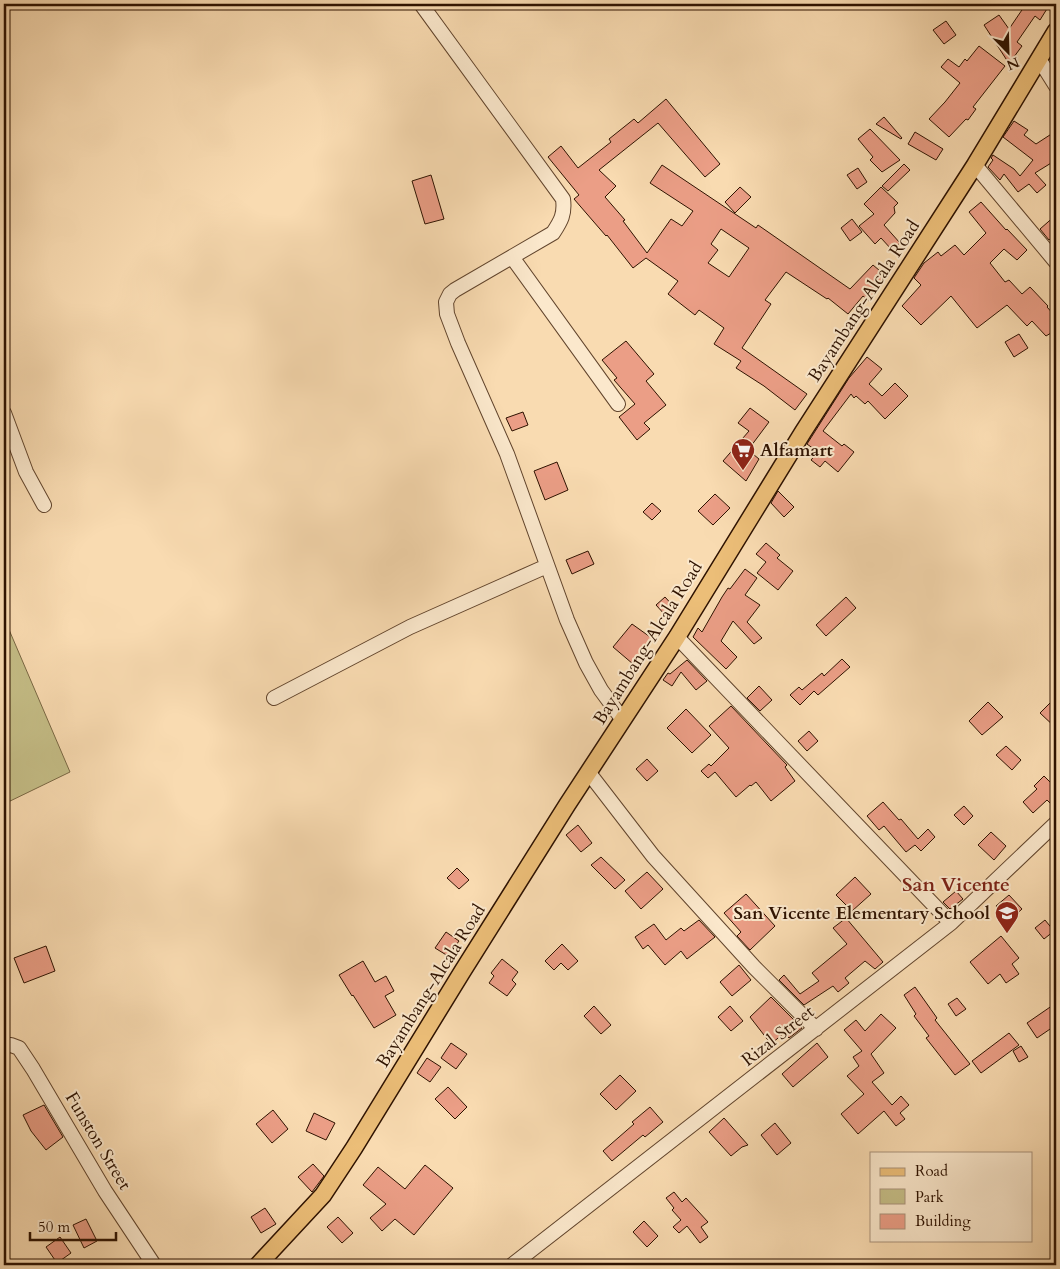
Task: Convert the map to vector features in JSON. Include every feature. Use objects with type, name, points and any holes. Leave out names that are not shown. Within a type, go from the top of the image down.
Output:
[{"type":"main road","name":"Bayambang-Alcala Road","points":[[259,1265],[323,1195],[349,1156],[462,972],[677,637],[802,432],[975,165],[1056,31]]},
{"type":"street","points":[[421,4],[563,199],[564,210],[562,220],[553,233],[455,290],[450,294],[446,302],[447,314],[507,454],[567,620],[586,663],[601,690],[623,720]]},
{"type":"street","points":[[1038,60],[1056,86]]},
{"type":"street","points":[[975,165],[1056,262]]},
{"type":"street","points":[[512,257],[618,404]]},
{"type":"street","points":[[4,413],[26,472],[44,506]]},
{"type":"street","points":[[274,698],[410,627],[547,566]]},
{"type":"street","points":[[677,637],[951,923]]},
{"type":"street","points":[[589,773],[658,862],[754,967],[816,1029]]},
{"type":"street","name":"Rizal Street","points":[[512,1265],[951,923],[1056,823]]},
{"type":"street","name":"Funston Street","points":[[4,1046],[11,1045],[19,1048],[105,1191],[154,1265]]},
{"type":"green space","points":[[4,618],[70,772],[4,804]]},
{"type":"building","points":[[1026,4],[1050,4],[1040,20],[1035,16],[1017,42],[1022,46],[1011,61],[1008,62],[984,25],[999,15],[1009,29]]},
{"type":"building","points":[[946,21],[956,35],[944,44],[933,30]]},
{"type":"building","points":[[979,46],[1005,66],[973,107],[976,109],[968,120],[966,119],[949,137],[929,119],[960,83],[941,67],[948,59],[959,67],[965,59],[967,61]]},
{"type":"building","points":[[666,99],[720,164],[705,177],[658,123],[599,170],[616,186],[605,197],[625,220],[623,221],[647,253],[671,219],[682,226],[693,211],[650,183],[662,165],[756,228],[758,225],[850,289],[873,265],[886,276],[874,290],[877,292],[869,301],[863,296],[848,314],[828,298],[786,272],[765,300],[771,304],[742,348],[807,394],[795,410],[764,386],[736,368],[741,361],[714,344],[724,328],[699,310],[695,315],[668,294],[678,281],[646,258],[633,268],[607,235],[574,199],[579,195],[548,157],[561,146],[578,168],[611,142],[609,139],[634,119],[638,123]],"holes":[[[721,229],[749,248],[729,277],[708,263],[718,250],[711,244]]]},
{"type":"building","points":[[884,117],[902,138],[901,139],[876,124]]},
{"type":"building","points":[[1014,121],[1028,130],[1024,135],[1036,144],[1056,131],[1056,160],[1035,173],[1046,185],[1037,193],[1029,184],[1018,192],[1004,174],[1000,180],[988,167],[993,160],[991,158],[993,155],[1014,169],[1020,176],[1033,160],[1003,137]]},
{"type":"building","points":[[870,129],[900,160],[882,172],[870,160],[873,157],[858,139]]},
{"type":"building","points":[[915,132],[943,149],[936,160],[908,144]]},
{"type":"building","points":[[904,164],[910,170],[888,191],[882,186]]},
{"type":"building","points":[[858,168],[867,182],[857,189],[847,175]]},
{"type":"building","points":[[431,175],[444,219],[425,224],[412,181]]},
{"type":"building","points":[[740,187],[751,197],[735,213],[725,202]]},
{"type":"building","points":[[881,187],[898,203],[894,207],[895,213],[884,225],[900,243],[892,250],[881,238],[875,244],[859,226],[874,214],[864,204]]},
{"type":"building","points":[[981,202],[1027,250],[1017,260],[1004,249],[990,263],[1005,282],[1009,280],[1022,294],[1030,287],[1048,306],[1056,317],[1056,330],[1046,336],[1032,321],[1027,326],[1007,305],[977,328],[951,296],[921,325],[902,306],[921,285],[914,278],[924,263],[938,252],[941,256],[955,245],[964,255],[986,233],[969,212]]},
{"type":"building","points":[[1056,215],[1056,234],[1049,240],[1040,229]]},
{"type":"building","points":[[852,219],[862,232],[850,241],[841,228]]},
{"type":"building","points":[[1019,334],[1028,348],[1014,357],[1005,342]]},
{"type":"building","points":[[626,341],[654,374],[646,381],[666,405],[644,423],[650,429],[637,440],[619,417],[635,404],[614,380],[617,378],[602,360]]},
{"type":"building","points":[[867,357],[882,369],[869,384],[882,396],[895,383],[908,396],[885,419],[868,401],[865,404],[856,396],[854,398],[851,394],[823,431],[842,446],[844,444],[854,452],[838,472],[825,461],[820,467],[811,460],[818,452],[807,444],[849,378]]},
{"type":"building","points":[[750,408],[769,422],[748,450],[759,459],[746,481],[723,461],[749,431],[738,423]]},
{"type":"building","points":[[523,412],[528,425],[512,431],[506,418]]},
{"type":"building","points":[[557,462],[568,490],[545,500],[534,471]]},
{"type":"building","points":[[778,491],[794,507],[784,517],[771,503]]},
{"type":"building","points":[[715,494],[730,508],[713,525],[698,511]]},
{"type":"building","points":[[652,503],[661,511],[652,520],[643,512]]},
{"type":"building","points":[[766,543],[780,555],[777,558],[793,571],[778,590],[757,573],[766,562],[756,554]]},
{"type":"building","points":[[588,551],[594,564],[572,574],[566,560]]},
{"type":"building","points":[[745,569],[757,578],[745,595],[760,605],[747,622],[762,638],[754,644],[733,621],[721,641],[737,657],[726,669],[693,637],[698,628],[702,632],[728,588],[730,589]]},
{"type":"building","points":[[665,597],[675,608],[666,616],[656,605]]},
{"type":"building","points":[[846,597],[856,608],[826,636],[816,625]]},
{"type":"building","points":[[632,624],[653,639],[633,664],[613,647]]},
{"type":"building","points":[[842,659],[850,667],[818,695],[814,691],[800,705],[790,695],[799,687],[802,690],[822,673],[824,676]]},
{"type":"building","points":[[687,660],[707,681],[696,690],[681,672],[672,686],[663,680],[668,673],[670,674]]},
{"type":"building","points":[[759,686],[772,700],[760,711],[747,698]]},
{"type":"building","points":[[988,702],[1003,717],[982,735],[969,721]]},
{"type":"building","points":[[1050,703],[1056,709],[1056,728],[1040,713]]},
{"type":"building","points":[[731,706],[787,765],[785,767],[795,781],[771,801],[756,782],[736,797],[715,772],[708,778],[701,771],[709,764],[711,766],[729,748],[709,726]]},
{"type":"building","points":[[686,709],[711,735],[692,753],[667,728]]},
{"type":"building","points":[[809,731],[818,741],[807,751],[798,741]]},
{"type":"building","points":[[1006,746],[1021,760],[1012,770],[996,755]]},
{"type":"building","points":[[647,759],[658,771],[647,781],[636,769]]},
{"type":"building","points":[[1044,776],[1056,788],[1056,809],[1047,800],[1033,813],[1023,802],[1037,789],[1034,786]]},
{"type":"building","points":[[883,802],[918,839],[928,829],[935,837],[921,851],[915,845],[906,852],[884,826],[879,830],[867,816]]},
{"type":"building","points":[[964,806],[973,816],[964,825],[954,815]]},
{"type":"building","points":[[578,825],[592,843],[581,852],[566,835]]},
{"type":"building","points":[[991,832],[1006,846],[994,860],[978,845]]},
{"type":"building","points":[[601,857],[625,880],[615,889],[591,865]]},
{"type":"building","points":[[457,868],[469,880],[459,889],[447,878]]},
{"type":"building","points":[[647,872],[663,889],[641,909],[625,891]]},
{"type":"building","points":[[855,877],[871,894],[852,911],[836,895]]},
{"type":"building","points":[[956,891],[963,899],[950,909],[943,902]]},
{"type":"building","points":[[746,894],[775,926],[750,950],[737,936],[741,932],[724,913]]},
{"type":"building","points":[[1009,895],[1022,909],[1009,921],[996,906]]},
{"type":"building","points":[[846,918],[883,962],[875,969],[865,961],[845,978],[849,983],[838,992],[833,986],[804,1005],[779,980],[784,975],[800,994],[819,981],[812,973],[847,944],[833,928]]},
{"type":"building","points":[[699,920],[715,937],[687,959],[681,951],[665,965],[648,945],[643,949],[635,937],[654,924],[666,940],[681,928],[684,931]]},
{"type":"building","points":[[1045,920],[1054,931],[1044,939],[1035,928]]},
{"type":"building","points":[[446,932],[459,941],[448,956],[435,948]]},
{"type":"building","points":[[1001,936],[1019,958],[1012,964],[1019,974],[1006,983],[1000,974],[988,984],[970,962]]},
{"type":"building","points":[[562,944],[578,961],[568,970],[561,963],[554,970],[545,961]]},
{"type":"building","points":[[46,946],[55,971],[24,983],[14,958]]},
{"type":"building","points":[[502,959],[518,972],[512,980],[516,984],[507,996],[489,983],[494,976],[491,973]]},
{"type":"building","points":[[363,961],[375,982],[386,976],[394,991],[385,996],[396,1015],[374,1028],[339,975]]},
{"type":"building","points":[[739,965],[751,980],[732,996],[720,982]]},
{"type":"building","points":[[915,987],[937,1018],[935,1020],[970,1064],[955,1075],[926,1038],[929,1036],[914,1016],[916,1014],[904,995]]},
{"type":"building","points":[[771,997],[802,1028],[789,1038],[784,1033],[771,1044],[750,1017]]},
{"type":"building","points":[[957,998],[966,1009],[956,1016],[948,1004]]},
{"type":"building","points":[[1056,1003],[1056,1025],[1037,1038],[1027,1023]]},
{"type":"building","points":[[594,1006],[611,1025],[601,1034],[584,1016]]},
{"type":"building","points":[[730,1006],[743,1021],[731,1031],[718,1017]]},
{"type":"building","points":[[881,1014],[896,1028],[871,1054],[884,1073],[872,1082],[892,1105],[901,1096],[909,1105],[900,1113],[905,1119],[896,1126],[884,1111],[858,1134],[841,1114],[864,1094],[847,1076],[859,1066],[853,1057],[862,1051],[844,1030],[856,1020],[865,1031]]},
{"type":"building","points":[[1009,1033],[1019,1045],[981,1073],[972,1061]]},
{"type":"building","points":[[451,1043],[467,1054],[456,1069],[441,1058]]},
{"type":"building","points":[[817,1043],[828,1057],[793,1087],[782,1074]]},
{"type":"building","points":[[1021,1046],[1028,1057],[1019,1062],[1013,1051]]},
{"type":"building","points":[[427,1058],[441,1067],[430,1082],[417,1073]]},
{"type":"building","points":[[620,1075],[636,1091],[616,1110],[600,1094]]},
{"type":"building","points":[[448,1087],[467,1107],[455,1119],[435,1099]]},
{"type":"building","points":[[44,1105],[63,1137],[46,1150],[31,1131],[23,1115]]},
{"type":"building","points":[[650,1107],[663,1122],[645,1137],[643,1135],[612,1161],[603,1151]]},
{"type":"building","points":[[273,1110],[288,1129],[272,1143],[256,1124]]},
{"type":"building","points":[[314,1113],[335,1123],[326,1140],[306,1131]]},
{"type":"building","points":[[724,1118],[748,1145],[742,1147],[731,1156],[709,1132]]},
{"type":"building","points":[[775,1123],[791,1143],[777,1155],[761,1135]]},
{"type":"building","points":[[313,1164],[324,1176],[312,1192],[298,1177]]},
{"type":"building","points":[[425,1165],[453,1188],[414,1235],[395,1219],[382,1231],[370,1218],[386,1204],[363,1185],[378,1167],[405,1189]]},
{"type":"building","points":[[674,1192],[682,1202],[686,1198],[708,1222],[701,1227],[708,1237],[700,1243],[687,1226],[679,1233],[673,1227],[681,1220],[672,1210],[674,1208],[666,1198]]},
{"type":"building","points":[[265,1208],[276,1224],[261,1233],[251,1217]]},
{"type":"building","points":[[338,1217],[353,1233],[342,1243],[327,1227]]},
{"type":"building","points":[[86,1219],[97,1241],[84,1248],[73,1225]]},
{"type":"building","points":[[644,1221],[658,1236],[647,1247],[633,1232]]},
{"type":"building","points":[[60,1237],[71,1253],[57,1263],[46,1247]]},
{"type":"place","name":"Alfamart","points":[[743,471]]},
{"type":"place","name":"San Vicente Elementary School","points":[[1007,934]]},
{"type":"district","name":"San Vicente","points":[[956,884]]}]
